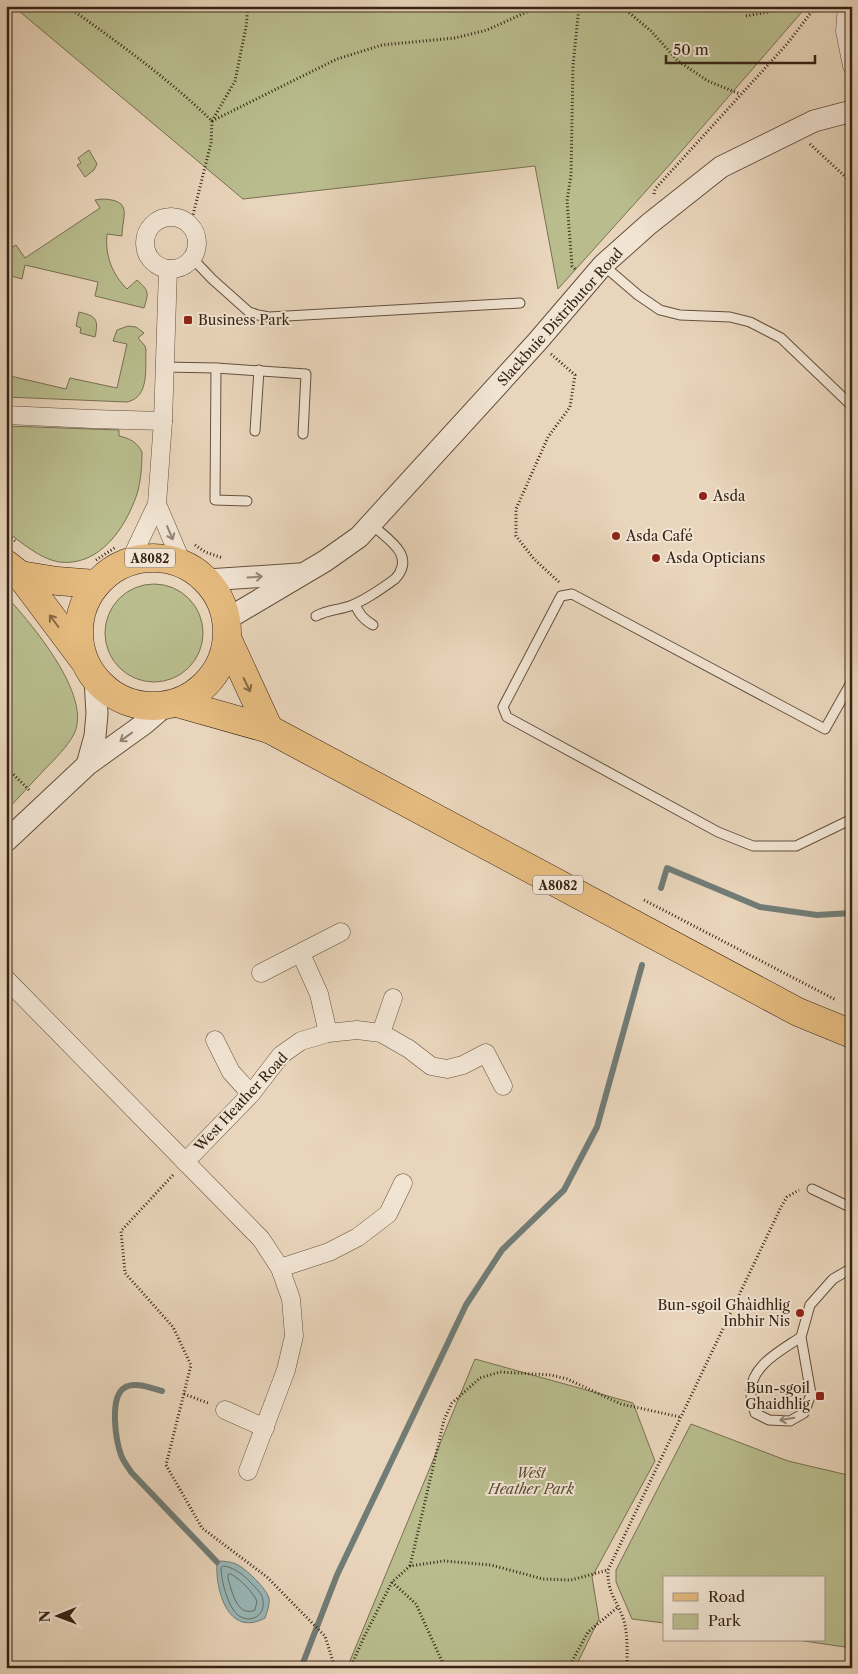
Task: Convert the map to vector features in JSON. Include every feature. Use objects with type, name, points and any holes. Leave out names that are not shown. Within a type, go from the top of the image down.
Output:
[{"type":"main road","name":"A8082","points":[[89,669],[79,640],[79,620],[95,573],[112,570],[124,553],[148,558],[165,558],[187,553],[220,598],[227,630],[269,729]]},
{"type":"main road","name":"A8082","points":[[16,561],[89,669],[114,696],[139,706],[171,705],[269,729],[798,1012],[852,1034]]},
{"type":"main road","points":[[16,561],[57,581],[95,573]]},
{"type":"main road","name":"A8082","points":[[171,705],[196,694],[212,679],[222,661],[227,630]]},
{"type":"street","points":[[847,6],[845,31],[852,66]]},
{"type":"street","name":"Slackbuie Distributor Road","points":[[227,630],[359,537],[537,342],[603,265],[649,224],[721,167],[807,124],[852,111]]},
{"type":"street","points":[[176,218],[184,221],[190,227],[196,242],[192,258],[182,267],[168,269],[160,267],[148,256],[145,239],[148,231],[160,220],[176,218]]},
{"type":"street","points":[[124,553],[157,504],[163,421],[168,269]]},
{"type":"street","points":[[6,415],[163,421]]},
{"type":"street","points":[[157,504],[187,553]]},
{"type":"street","points":[[207,580],[304,574]]},
{"type":"street","points":[[86,765],[95,736],[97,714],[89,669]]},
{"type":"street","points":[[6,841],[86,765],[171,705]]},
{"type":"street","points":[[261,973],[341,932]]},
{"type":"street","points":[[301,954],[319,994],[328,1033]]},
{"type":"street","name":"West Heather Road","points":[[6,979],[261,1239],[280,1268],[291,1299],[294,1336],[286,1370],[248,1471]]},
{"type":"street","points":[[381,1033],[393,998]]},
{"type":"street","name":"West Heather Road","points":[[185,1162],[250,1094],[281,1056],[301,1041],[328,1033],[357,1030],[381,1033],[409,1049],[431,1066],[447,1069],[463,1065],[486,1054],[503,1086]]},
{"type":"street","points":[[215,1040],[231,1072],[250,1094]]},
{"type":"street","points":[[280,1268],[329,1252],[358,1237],[388,1214],[403,1182]]},
{"type":"street","points":[[225,1410],[265,1428]]},
{"type":"lane","points":[[192,258],[249,312],[258,316],[520,303]]},
{"type":"lane","points":[[603,265],[638,296],[660,310],[680,315],[730,317],[750,322],[781,338],[852,406]]},
{"type":"lane","points":[[164,367],[259,370],[306,374],[303,434]]},
{"type":"lane","points":[[216,368],[215,500],[247,501]]},
{"type":"lane","points":[[255,431],[259,370]]},
{"type":"lane","points":[[316,616],[326,611],[355,604],[395,579],[399,574],[404,564],[400,552],[371,524]]},
{"type":"lane","points":[[852,681],[825,729],[572,594],[561,596],[503,708],[506,717],[718,832],[754,846],[796,846],[852,819]]},
{"type":"lane","points":[[355,604],[360,615],[373,625]]},
{"type":"lane","points":[[812,1189],[852,1208]]},
{"type":"lane","points":[[801,1337],[771,1358],[755,1373],[750,1392],[755,1413],[770,1420],[790,1421],[804,1413],[811,1394],[801,1337],[810,1305],[833,1280],[852,1268]]},
{"type":"path","points":[[67,6],[127,50],[212,121]]},
{"type":"path","points":[[190,227],[211,143],[212,121],[236,81],[248,6]]},
{"type":"path","points":[[212,121],[337,59],[382,45],[455,38],[487,30],[540,6]]},
{"type":"path","points":[[580,6],[573,66],[571,175],[567,201],[572,266],[587,284]]},
{"type":"path","points":[[621,6],[651,31],[678,62],[708,81],[740,94]]},
{"type":"path","points":[[746,16],[773,11],[787,6]]},
{"type":"path","points":[[649,224],[655,189],[787,44],[816,6]]},
{"type":"path","points":[[820,153],[852,183]]},
{"type":"path","points":[[537,342],[575,375],[570,407],[548,437],[516,509],[516,536],[534,559],[572,594]]},
{"type":"path","points":[[6,534],[16,561]]},
{"type":"path","points":[[187,553],[205,552],[229,559]]},
{"type":"path","points":[[95,573],[124,553]]},
{"type":"path","points":[[6,767],[44,805]]},
{"type":"path","points":[[642,899],[843,1004]]},
{"type":"path","points":[[185,1162],[121,1231],[125,1273],[174,1327],[191,1365],[166,1466],[202,1528],[266,1576],[325,1636],[335,1668]]},
{"type":"path","points":[[627,1668],[627,1633],[624,1619],[607,1582],[608,1570],[787,1197],[795,1191],[804,1188],[812,1189]]},
{"type":"path","points":[[410,1566],[444,1420],[452,1403],[480,1378],[500,1372],[551,1374],[567,1378],[621,1404],[680,1417]]},
{"type":"path","points":[[184,1394],[225,1410]]},
{"type":"path","points":[[350,1668],[392,1582],[410,1566],[444,1561],[490,1565],[543,1579],[571,1580],[608,1570]]},
{"type":"path","points":[[392,1582],[416,1604],[445,1668]]},
{"type":"path","points":[[570,1668],[588,1632],[618,1607]]},
{"type":"green space","points":[[13,6],[807,6],[672,162],[558,289],[535,166],[243,199]]},
{"type":"green space","points":[[89,150],[97,164],[94,170],[85,177],[77,165],[81,163],[78,158]]},
{"type":"green space","points":[[102,199],[119,202],[124,210],[122,236],[107,234],[108,257],[117,277],[127,289],[137,280],[146,289],[147,295],[144,308],[95,296],[98,282],[25,265],[22,279],[7,275],[6,251],[16,245],[25,258],[100,208],[95,200]]},
{"type":"green space","points":[[79,312],[95,319],[97,326],[95,337],[80,333],[81,328],[76,326]]},
{"type":"green space","points":[[128,326],[136,327],[144,333],[138,338],[146,350],[145,381],[140,394],[134,399],[127,402],[6,397],[6,375],[66,389],[70,378],[117,388],[127,344],[113,341],[117,330]]},
{"type":"green space","points":[[6,426],[119,430],[119,436],[132,441],[138,446],[142,452],[137,494],[126,519],[118,531],[99,551],[87,558],[74,562],[59,562],[38,554],[6,531]]},
{"type":"green space","points":[[154,584],[164,585],[181,592],[195,606],[202,623],[202,643],[195,660],[181,674],[164,681],[154,682],[144,681],[127,674],[113,660],[106,643],[105,633],[106,623],[113,606],[127,592],[144,585]]},
{"type":"green space","points":[[6,596],[44,642],[56,661],[75,700],[78,718],[74,734],[65,748],[6,811]]},
{"type":"green space","name":"West Heather Park","points":[[475,1359],[633,1403],[655,1461],[592,1577],[599,1619],[575,1668],[347,1668]]},
{"type":"green space","points":[[691,1424],[788,1461],[852,1476],[852,1648],[811,1642],[826,1642],[826,1576],[663,1576],[663,1623],[632,1619],[616,1582],[616,1570]]},
{"type":"water","points":[[217,1562],[234,1563],[242,1567],[264,1589],[269,1598],[265,1618],[252,1622],[242,1622],[226,1608],[218,1585]]},
{"type":"waterway","points":[[661,888],[667,868],[760,907],[817,915],[852,913]]},
{"type":"waterway","points":[[301,1668],[337,1575],[466,1305],[502,1250],[564,1190],[597,1127],[642,965]]},
{"type":"waterway","points":[[162,1391],[133,1385],[124,1388],[119,1393],[116,1401],[115,1420],[121,1455],[131,1472],[217,1562]]},
{"type":"place","name":"Business Park","points":[[188,320]]},
{"type":"place","name":"Asda","points":[[703,496]]},
{"type":"place","name":"Asda Café","points":[[616,536]]},
{"type":"place","name":"Asda Opticians","points":[[656,558]]},
{"type":"place","name":"Bun-sgoil Ghàidhlig Inbhir Nis","points":[[800,1313]]},
{"type":"place","name":"Bun-sgoil Ghaidhlig","points":[[820,1396]]}]
